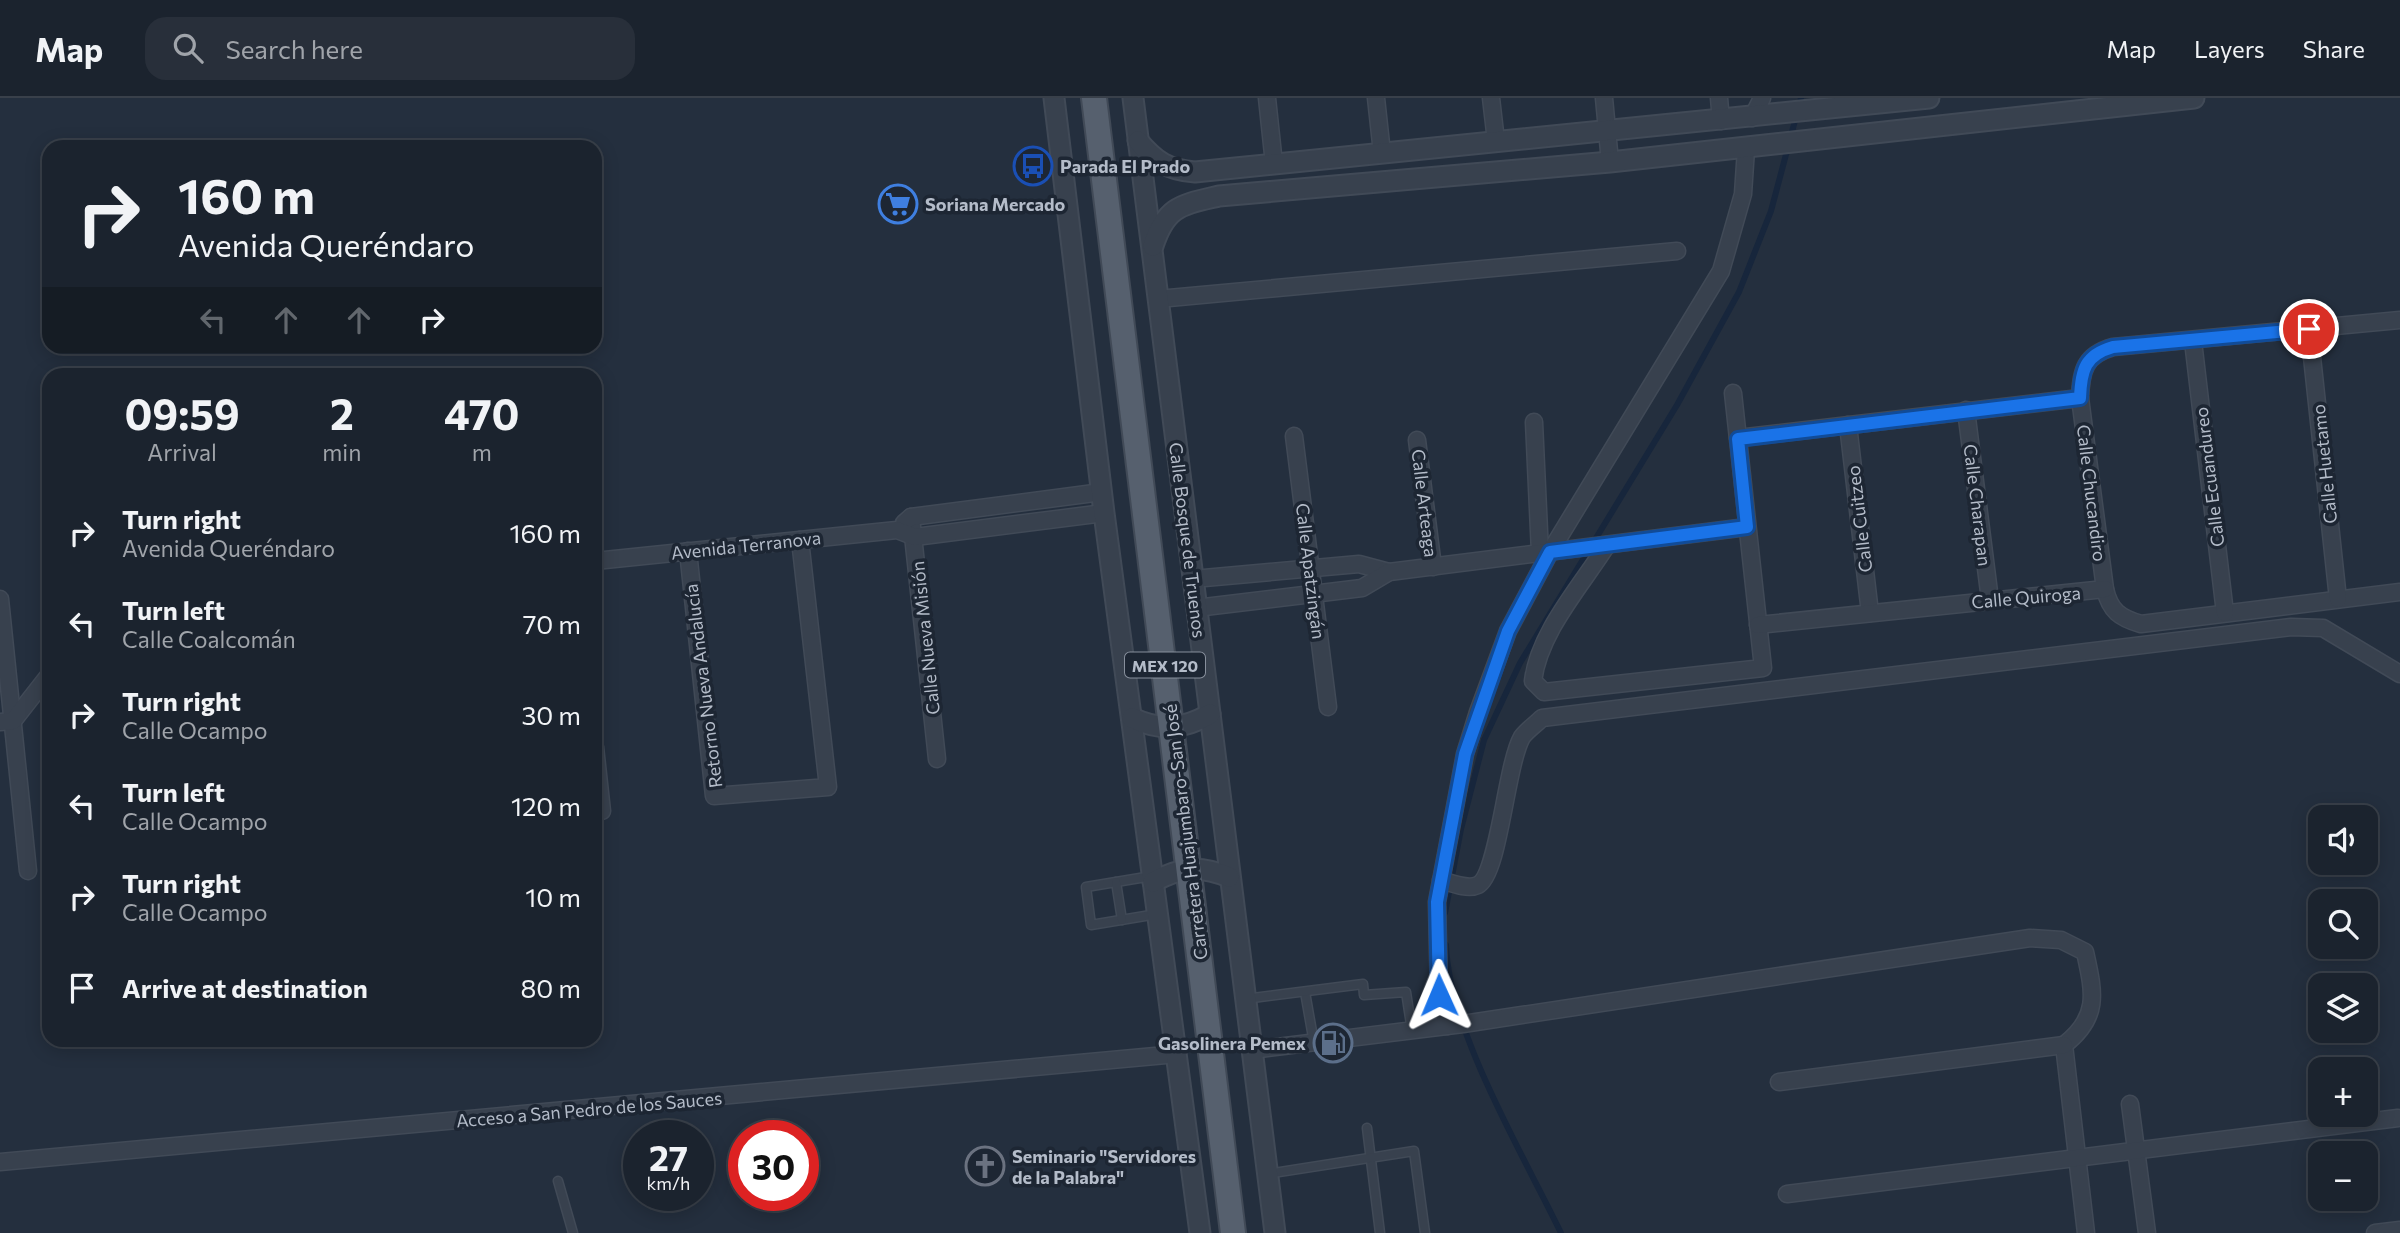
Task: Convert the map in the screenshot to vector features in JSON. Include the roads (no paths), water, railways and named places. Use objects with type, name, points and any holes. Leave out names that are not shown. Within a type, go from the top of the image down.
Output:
[{"type":"main road","name":"Carretera Huajumbaro-San José","points":[[1094,98],[1233,1233]]},
{"type":"street","points":[[1054,98],[1104,513],[1200,1233]]},
{"type":"street","name":"Calle Bosque de Truenos","points":[[1133,98],[1275,1233]]},
{"type":"street","points":[[1267,98],[1274,164]]},
{"type":"street","points":[[1376,98],[1382,153]]},
{"type":"street","points":[[1491,98],[1496,141]]},
{"type":"street","points":[[1604,98],[1610,163]]},
{"type":"street","points":[[1719,98],[1721,121]]},
{"type":"street","points":[[1762,98],[1762,117]]},
{"type":"street","points":[[1138,141],[1157,163],[1167,167],[1186,171],[1216,170],[1762,117],[1817,107],[1929,98]]},
{"type":"street","points":[[1152,250],[1161,221],[1181,205],[1219,196],[1610,163],[2194,98]]},
{"type":"street","points":[[1455,1025],[1439,995],[1437,902],[1465,754],[1478,712],[1508,631],[1551,552],[1721,271],[1756,147]]},
{"type":"street","points":[[1216,170],[1219,196]]},
{"type":"street","points":[[1158,299],[1677,251]]},
{"type":"street","name":"Calle Chucandiro","points":[[2105,589],[2080,398],[2080,377],[2087,360],[2098,351],[2113,347],[2400,320]]},
{"type":"street","name":"Calle Huetamo","points":[[2309,329],[2338,599]]},
{"type":"street","name":"Calle Ecuandureo","points":[[2193,341],[2225,613]]},
{"type":"street","points":[[1601,546],[1535,664],[1533,681],[1544,692],[1763,668],[1733,393]]},
{"type":"street","points":[[1738,439],[2080,398]]},
{"type":"street","name":"Calle Charapan","points":[[1966,410],[1990,600]]},
{"type":"street","points":[[1534,422],[1551,552]]},
{"type":"street","name":"Calle Cuitzeo","points":[[1848,425],[1870,613]]},
{"type":"street","name":"Calle Apatzingán","points":[[1294,436],[1328,707]]},
{"type":"street","name":"Calle Arteaga","points":[[1417,440],[1433,567]]},
{"type":"street","points":[[897,530],[911,517],[1102,492]]},
{"type":"street","name":"Avenida Terranova","points":[[602,560],[897,530],[915,537],[1104,513]]},
{"type":"street","name":"Calle Nueva Misión","points":[[911,517],[937,759]]},
{"type":"street","points":[[1193,579],[1359,564],[1389,572],[1747,527]]},
{"type":"street","name":"Retorno Nueva Andalucía","points":[[688,551],[714,796],[828,787],[800,540]]},
{"type":"street","points":[[1196,608],[1362,588],[1389,572]]},
{"type":"street","name":"Calle Quiroga","points":[[1758,625],[2105,589],[2108,603],[2121,618],[2141,624],[2400,592]]},
{"type":"street","points":[[0,599],[6,721],[28,871]]},
{"type":"street","points":[[1443,881],[1471,887],[1480,884],[1487,874],[1498,838],[1503,800],[1522,737],[1542,718],[2291,627],[2323,628],[2400,674]]},
{"type":"street","points":[[6,721],[42,682]]},
{"type":"street","points":[[1132,718],[1152,727],[1173,729],[1192,724],[1210,714]]},
{"type":"street","points":[[1153,879],[1190,868],[1210,869],[1229,877]]},
{"type":"street","points":[[1252,1051],[1455,1025],[1513,1014],[2030,938],[2061,940],[2085,953],[2093,989],[2085,1029],[2064,1045],[1779,1082]]},
{"type":"street","points":[[2064,1045],[2086,1233]]},
{"type":"street","name":"Acceso a San Pedro de los Sauces","points":[[0,1162],[1177,1054]]},
{"type":"street","points":[[2130,1104],[2147,1233]]},
{"type":"street","points":[[1787,1194],[2398,1118]]},
{"type":"street","points":[[2375,1233],[2400,1230]]},
{"type":"lane","points":[[1153,879],[1086,887],[1091,925],[1157,914]]},
{"type":"lane","points":[[1116,882],[1122,920]]},
{"type":"lane","points":[[1245,999],[1363,984],[1364,995],[1406,992],[1412,1031]]},
{"type":"lane","points":[[1306,992],[1314,1042]]},
{"type":"lane","points":[[1367,1128],[1380,1233]]},
{"type":"lane","points":[[1267,1174],[1413,1151],[1425,1233]]},
{"type":"lane","points":[[558,1181],[573,1233]]},
{"type":"waterway","points":[[1445,913],[1461,829],[1484,740],[1520,663],[1677,405],[1739,292],[1771,211],[1801,98]]},
{"type":"waterway","points":[[1446,945],[1450,979],[1474,1053],[1490,1092],[1561,1233]]},
{"type":"place","name":"Parada El Prado","points":[[1033,166]]},
{"type":"place","name":"Soriana Mercado","points":[[898,204]]},
{"type":"place","name":"Gasolinera Pemex","points":[[1333,1043]]},
{"type":"place","name":"Seminario \"Servidores de la Palabra\"","points":[[985,1166]]}]
